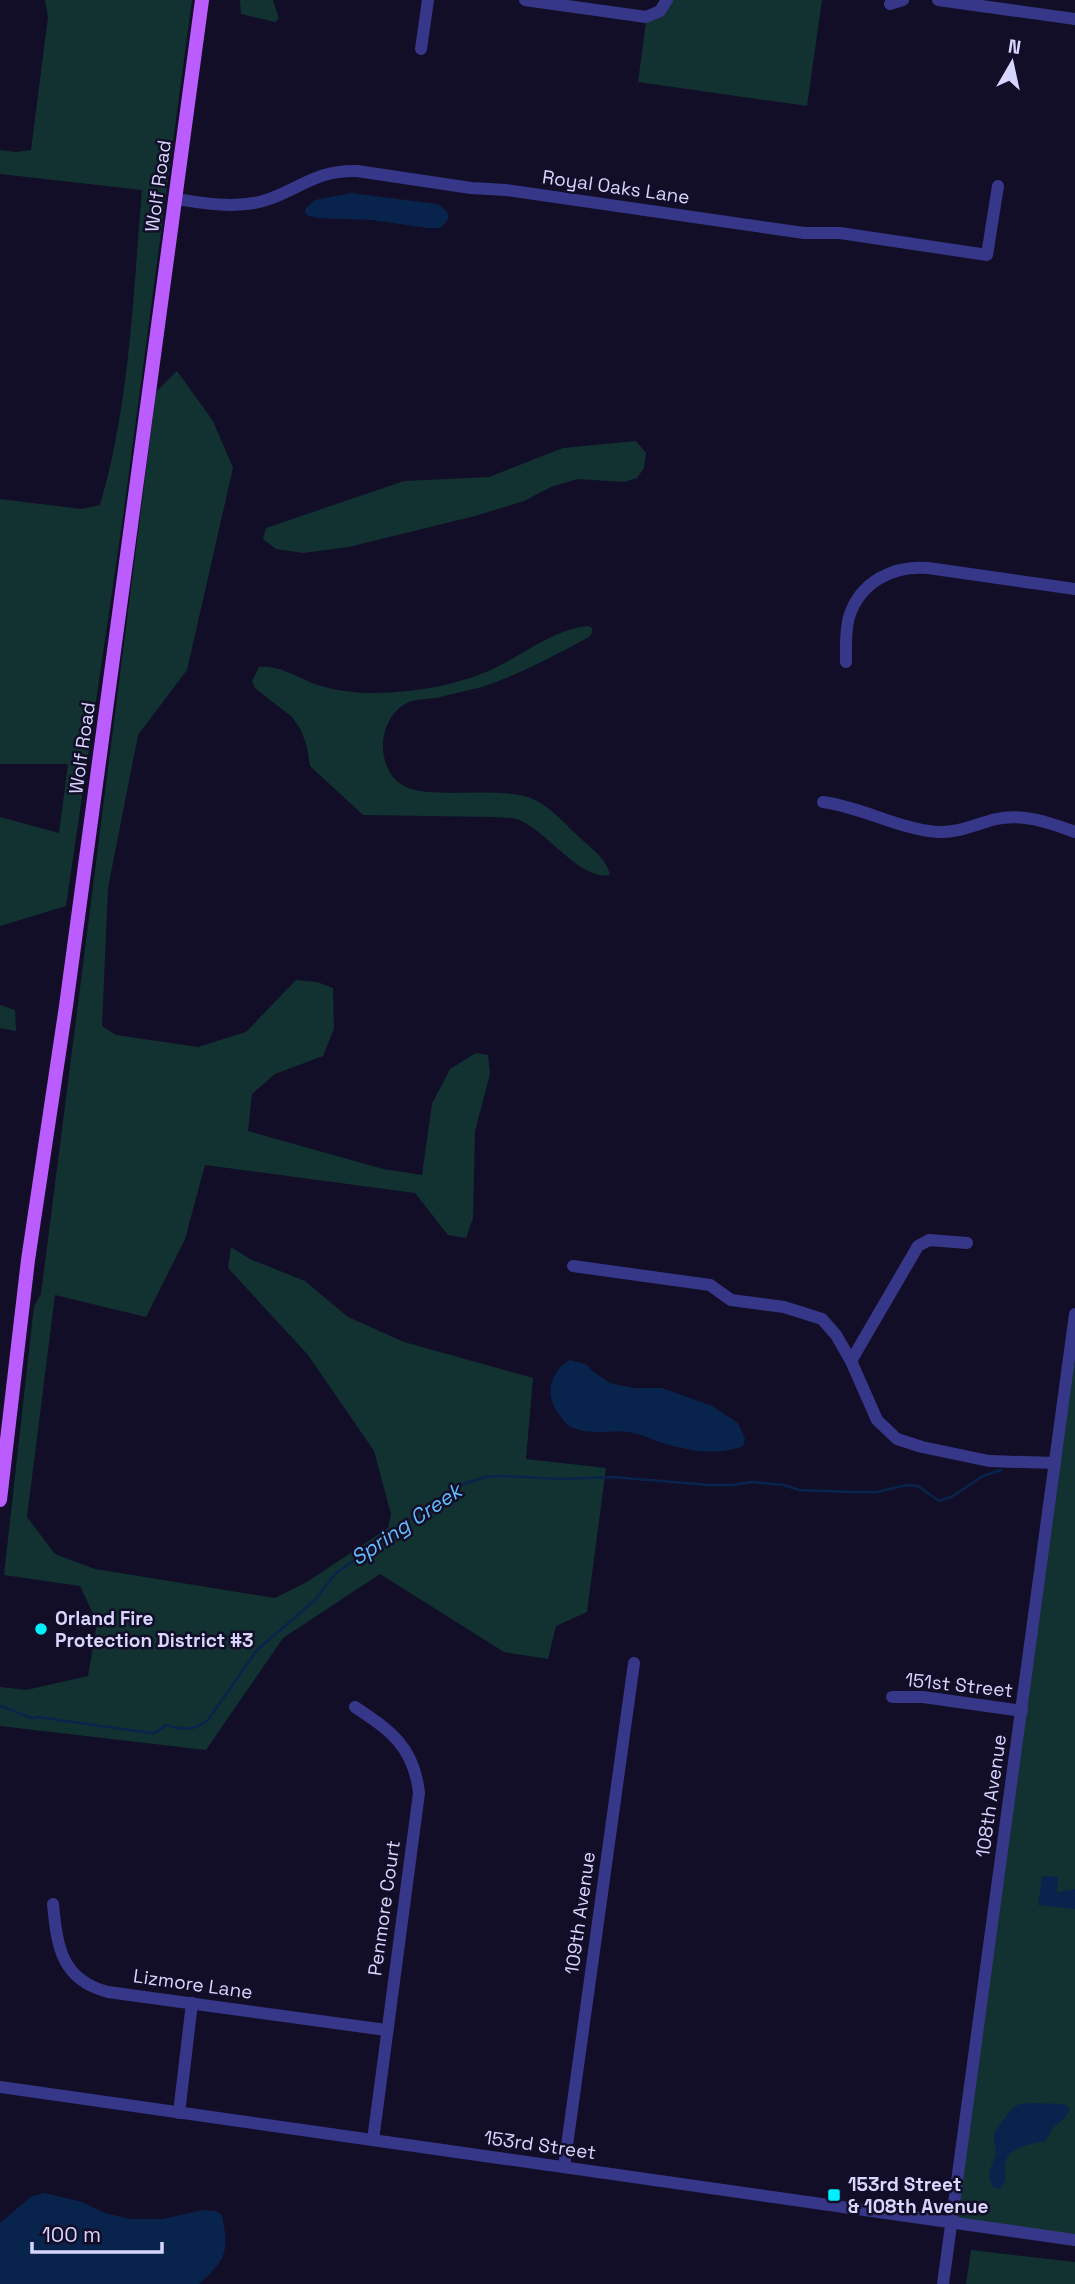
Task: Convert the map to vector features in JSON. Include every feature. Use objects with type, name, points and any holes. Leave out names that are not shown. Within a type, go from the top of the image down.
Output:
[{"type":"main road","name":"Wolf Road","points":[[0,1500],[27,1269],[66,1006],[201,0]]},
{"type":"street","points":[[421,49],[428,0]]},
{"type":"street","points":[[525,0],[646,16],[660,11],[667,0]]},
{"type":"street","points":[[938,0],[1075,19]]},
{"type":"street","name":"Royal Oaks Lane","points":[[176,199],[225,206],[242,205],[277,196],[311,178],[341,171],[357,171],[804,233],[840,233],[987,255],[998,186]]},
{"type":"street","points":[[846,662],[846,634],[855,603],[871,584],[892,571],[928,568],[1075,589]]},
{"type":"street","points":[[823,802],[846,805],[899,824],[940,832],[956,831],[1013,817],[1047,822],[1075,832]]},
{"type":"street","points":[[851,1361],[918,1246],[929,1240],[967,1243]]},
{"type":"street","points":[[573,1266],[710,1285],[731,1300],[785,1307],[822,1319],[836,1335],[851,1361],[877,1420],[897,1439],[989,1461],[1055,1462]]},
{"type":"street","name":"108th Avenue","points":[[943,2284],[1075,1314]]},
{"type":"street","name":"109th Avenue","points":[[564,2168],[634,1663]]},
{"type":"street","name":"151st Street","points":[[892,1697],[923,1698],[1022,1711]]},
{"type":"street","name":"Penmore Court","points":[[355,1707],[386,1728],[405,1749],[417,1772],[419,1793],[373,2140]]},
{"type":"street","name":"Lizmore Lane","points":[[54,1904],[58,1942],[65,1960],[74,1974],[89,1987],[108,1992],[386,2030]]},
{"type":"street","points":[[178,2113],[192,2003]]},
{"type":"street","name":"153rd Street","points":[[0,2087],[951,2224],[1075,2239]]},
{"type":"green space","points":[[45,0],[192,0],[124,510],[66,906],[0,926],[0,817],[59,833],[68,764],[0,764],[0,499],[81,509],[100,505],[118,428],[124,388],[142,190],[0,174],[0,150],[31,150],[48,17]]},
{"type":"green space","points":[[240,0],[273,0],[279,19],[275,22],[241,14]]},
{"type":"green space","points":[[673,0],[822,0],[807,106],[638,82],[646,22],[663,15]]},
{"type":"green space","points":[[177,371],[213,421],[233,468],[187,670],[138,735],[108,888],[102,1026],[116,1035],[198,1047],[246,1032],[296,980],[317,982],[333,988],[334,1029],[323,1056],[275,1074],[252,1094],[248,1131],[383,1169],[422,1175],[432,1104],[450,1069],[476,1053],[488,1055],[490,1074],[475,1131],[473,1218],[466,1238],[448,1235],[415,1193],[205,1165],[185,1239],[146,1317],[55,1295],[27,1517],[55,1554],[95,1569],[275,1598],[307,1582],[388,1528],[391,1514],[374,1451],[308,1355],[228,1268],[231,1247],[250,1259],[305,1281],[348,1317],[404,1342],[533,1378],[526,1459],[606,1468],[587,1612],[556,1626],[548,1659],[504,1652],[380,1574],[283,1638],[206,1750],[0,1726],[0,1687],[26,1690],[88,1676],[97,1622],[80,1586],[4,1575],[34,1306],[41,1294],[156,392]]},
{"type":"green space","points":[[636,441],[646,453],[644,468],[637,478],[624,482],[577,479],[551,487],[524,501],[475,516],[349,547],[303,553],[276,549],[263,539],[266,528],[404,481],[489,477],[563,448]]},
{"type":"green space","points":[[589,626],[592,633],[589,637],[510,677],[436,698],[409,702],[398,709],[385,732],[384,759],[397,781],[418,791],[506,793],[541,803],[598,854],[610,875],[598,875],[586,870],[517,819],[363,815],[310,766],[301,730],[292,717],[255,688],[252,681],[259,667],[268,667],[317,685],[353,692],[398,692],[441,686],[484,673],[565,631]]},
{"type":"green space","points":[[0,1005],[15,1010],[16,1031],[0,1028]]},
{"type":"green space","points":[[1075,1352],[1075,2235],[957,2220]]},
{"type":"green space","points":[[971,2250],[1075,2262],[1075,2284],[966,2284]]},
{"type":"water","points":[[351,193],[437,204],[445,209],[448,218],[440,228],[428,228],[372,220],[318,218],[305,213],[306,208],[315,200]]},
{"type":"water","points":[[570,1360],[587,1365],[610,1383],[633,1388],[662,1388],[712,1406],[738,1423],[745,1439],[743,1446],[713,1452],[693,1450],[632,1433],[591,1432],[569,1426],[554,1407],[551,1384],[558,1370]]},
{"type":"water","points":[[1042,1876],[1058,1877],[1057,1892],[1075,1889],[1075,1909],[1038,1905]]},
{"type":"water","points":[[1035,2103],[1064,2104],[1070,2108],[1045,2141],[1024,2146],[1010,2154],[1005,2163],[1004,2183],[1000,2189],[994,2188],[989,2176],[996,2154],[996,2129],[1016,2106]]},
{"type":"water","points":[[44,2193],[82,2202],[105,2213],[130,2219],[163,2219],[203,2210],[216,2211],[222,2215],[224,2254],[199,2284],[0,2284],[0,2223],[32,2196]]},
{"type":"waterway","name":"Spring Creek","points":[[0,1706],[32,1718],[151,1733],[166,1725],[184,1729],[198,1726],[208,1720],[257,1650],[315,1600],[336,1573],[458,1486],[485,1477],[613,1477],[710,1485],[752,1482],[784,1485],[799,1490],[851,1492],[877,1492],[907,1485],[918,1486],[939,1501],[953,1496],[983,1476],[1001,1470]]},
{"type":"place","name":"Orland Fire Protection District #3","points":[[41,1629]]},
{"type":"place","name":"153rd Street & 108th Avenue","points":[[834,2195]]}]
